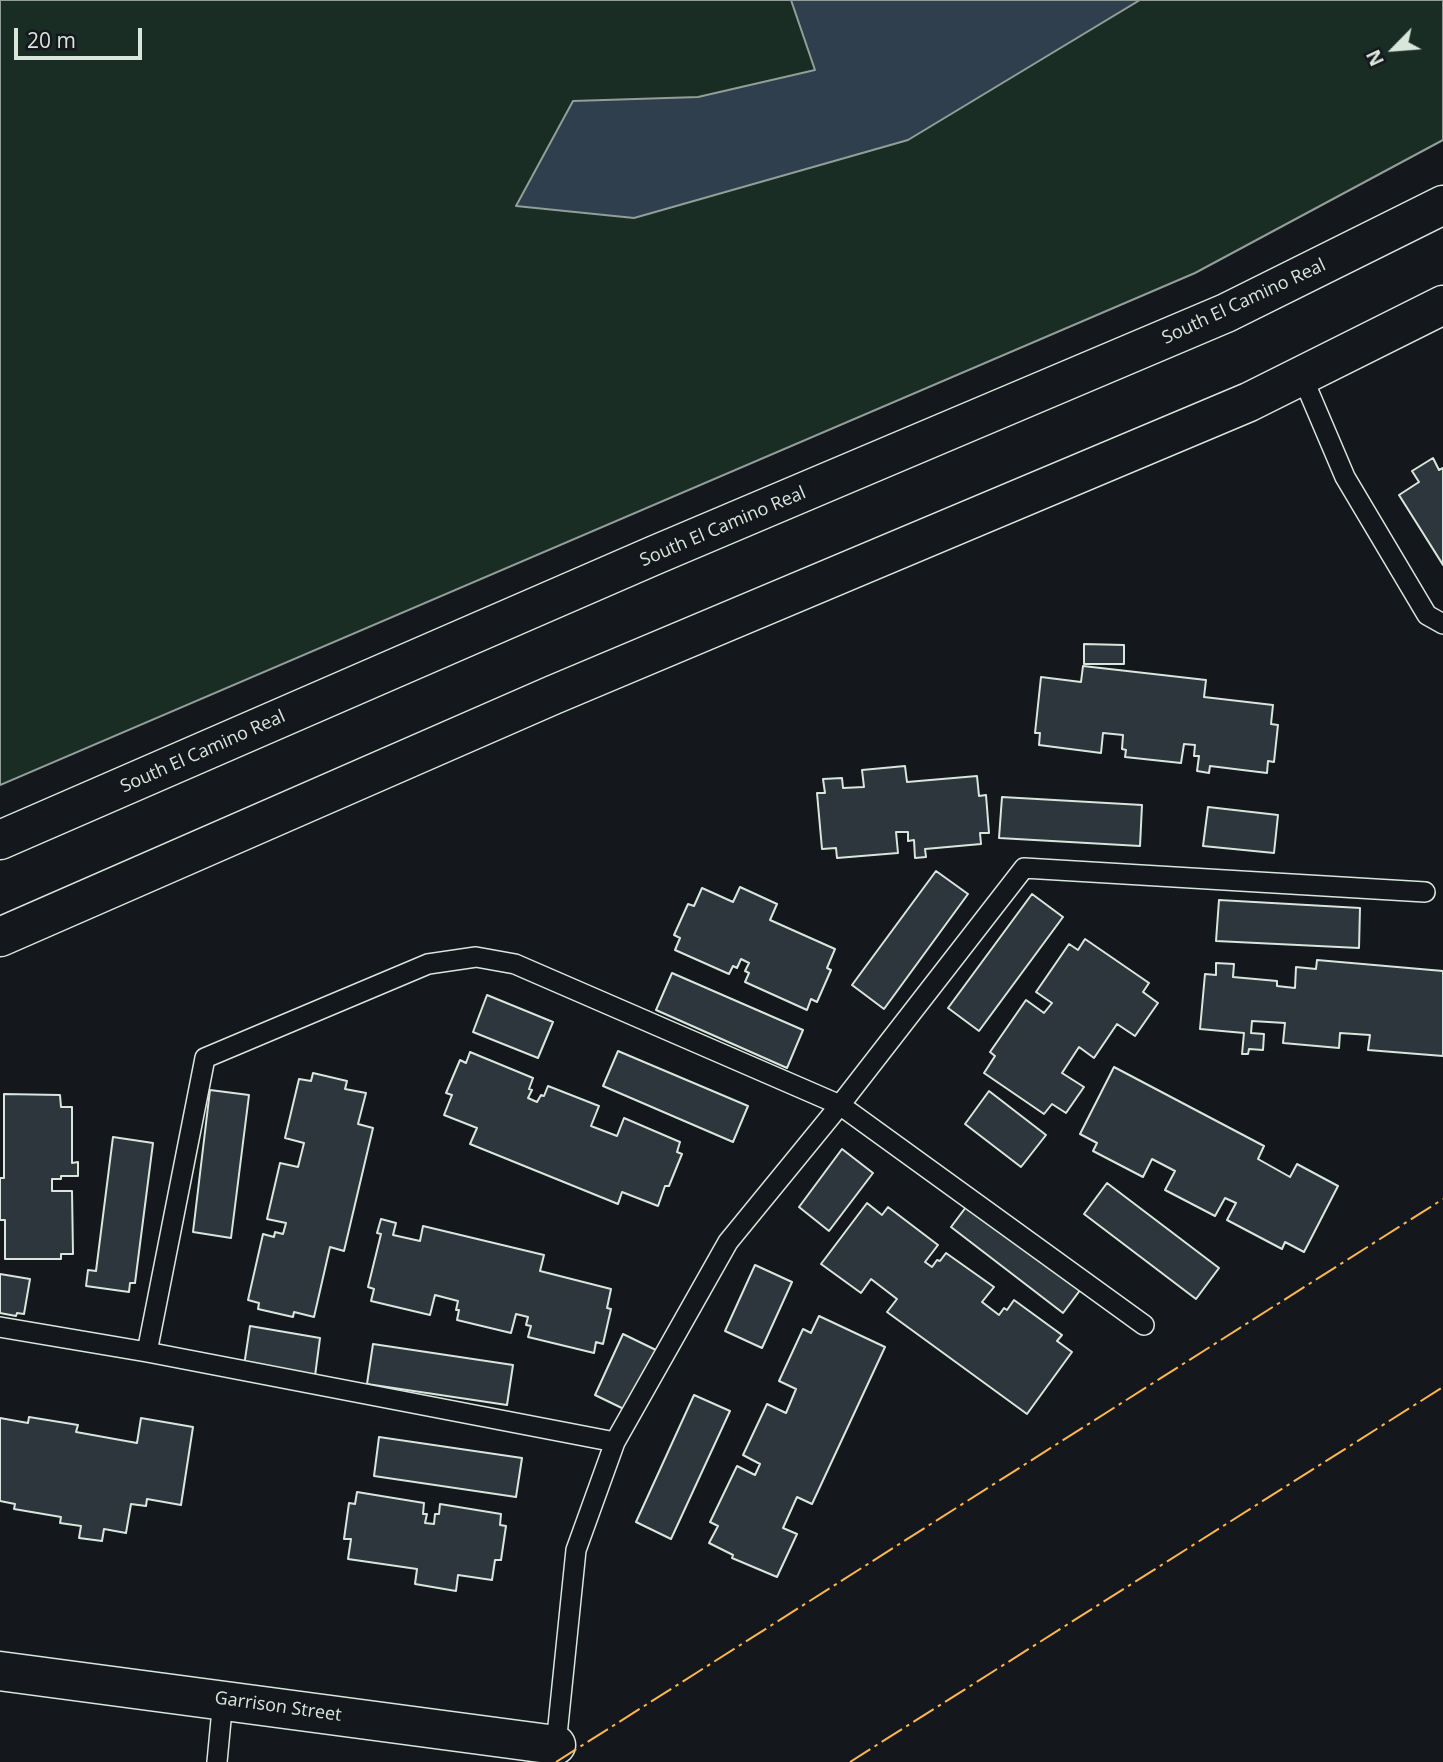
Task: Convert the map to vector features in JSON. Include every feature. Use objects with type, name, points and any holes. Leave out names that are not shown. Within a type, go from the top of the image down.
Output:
[{"type":"main road","name":"South El Camino Real","points":[[0,841],[655,555],[1226,313],[1443,205]]},
{"type":"main road","points":[[0,937],[540,700],[1250,402],[1443,305]]},
{"type":"main road","name":"Garrison Street","points":[[0,1671],[556,1745]]},
{"type":"lane","points":[[1302,376],[1345,477],[1427,615],[1443,624]]},
{"type":"lane","points":[[556,1745],[576,1550],[614,1442],[728,1242],[841,1105],[1024,868],[1424,892]]},
{"type":"lane","points":[[147,1352],[205,1058],[428,964],[476,957],[515,964],[841,1105],[1144,1325]]},
{"type":"lane","points":[[0,1327],[147,1352],[614,1442]]},
{"type":"lane","points":[[217,1762],[223,1699]]},
{"type":"green space","points":[[0,0],[1443,0],[1443,140],[1195,273],[0,785]]},
{"type":"water","points":[[791,0],[1140,0],[908,140],[634,218],[516,206],[573,101],[698,97],[815,70]]},
{"type":"building","points":[[1433,458],[1439,470],[1443,468],[1443,565],[1399,495],[1419,482],[1412,471]]},
{"type":"building","points":[[1084,644],[1124,645],[1124,664],[1084,664]]},
{"type":"building","points":[[1083,666],[1206,680],[1204,697],[1273,705],[1271,724],[1278,725],[1274,762],[1268,761],[1267,773],[1210,766],[1209,773],[1197,771],[1199,756],[1194,756],[1195,745],[1184,744],[1181,763],[1125,757],[1126,750],[1122,749],[1123,735],[1103,733],[1101,753],[1039,745],[1040,733],[1035,733],[1041,677],[1081,682]]},
{"type":"building","points":[[905,766],[907,782],[977,776],[979,796],[986,795],[989,833],[980,833],[981,844],[925,849],[926,857],[915,858],[914,840],[908,841],[908,832],[896,832],[898,853],[837,858],[836,848],[822,849],[817,793],[825,793],[823,779],[842,778],[843,788],[864,787],[862,770]]},
{"type":"building","points":[[1002,797],[1142,805],[1140,846],[999,838]]},
{"type":"building","points":[[1208,807],[1278,815],[1274,853],[1203,846]]},
{"type":"building","points":[[936,871],[968,894],[884,1009],[852,985]]},
{"type":"building","points":[[740,887],[777,904],[770,920],[835,949],[827,968],[831,970],[817,1002],[811,999],[807,1010],[745,982],[749,973],[745,971],[749,963],[741,959],[737,968],[733,966],[729,974],[675,950],[680,938],[674,935],[688,904],[694,906],[702,888],[733,902]]},
{"type":"building","points":[[1032,894],[1063,917],[979,1031],[948,1008]]},
{"type":"building","points":[[1219,900],[1360,908],[1359,948],[1216,941]]},
{"type":"building","points":[[1085,939],[1149,983],[1143,992],[1158,1003],[1135,1036],[1117,1024],[1094,1058],[1079,1047],[1062,1073],[1084,1087],[1066,1113],[1052,1104],[1044,1114],[984,1073],[995,1056],[990,1052],[1026,1000],[1044,1013],[1052,1003],[1036,992],[1069,944],[1078,950]]},
{"type":"building","points":[[1317,960],[1443,971],[1443,1056],[1368,1050],[1370,1035],[1340,1033],[1339,1048],[1283,1043],[1285,1023],[1252,1021],[1251,1033],[1264,1034],[1263,1050],[1249,1049],[1248,1054],[1242,1054],[1244,1033],[1200,1029],[1205,974],[1216,975],[1216,963],[1234,964],[1233,977],[1277,981],[1277,986],[1295,988],[1296,967],[1316,969]]},
{"type":"building","points":[[672,973],[803,1030],[787,1068],[656,1010]]},
{"type":"building","points":[[487,995],[553,1022],[538,1058],[473,1032]]},
{"type":"building","points":[[618,1051],[748,1106],[733,1142],[603,1086]]},
{"type":"building","points":[[470,1052],[533,1078],[528,1098],[537,1102],[541,1095],[544,1096],[548,1086],[599,1106],[591,1126],[617,1136],[624,1118],[680,1142],[677,1152],[682,1154],[658,1206],[622,1192],[618,1204],[470,1144],[477,1128],[444,1115],[452,1095],[446,1093],[460,1060],[466,1063]]},
{"type":"building","points":[[1114,1067],[1264,1146],[1258,1159],[1290,1177],[1297,1164],[1338,1186],[1304,1252],[1285,1242],[1282,1249],[1227,1220],[1236,1203],[1225,1198],[1215,1216],[1165,1190],[1175,1171],[1152,1159],[1143,1177],[1093,1151],[1097,1143],[1080,1134]]},
{"type":"building","points":[[313,1073],[347,1081],[345,1089],[366,1093],[358,1124],[373,1128],[344,1251],[330,1247],[314,1317],[294,1312],[293,1317],[258,1309],[259,1303],[248,1300],[263,1234],[274,1237],[275,1232],[283,1234],[286,1223],[267,1219],[280,1163],[298,1167],[304,1143],[285,1138],[299,1079],[311,1081]]},
{"type":"building","points":[[210,1090],[249,1095],[231,1238],[193,1232]]},
{"type":"building","points":[[989,1091],[1046,1135],[1021,1167],[965,1124]]},
{"type":"building","points":[[4,1094],[60,1095],[61,1107],[72,1107],[72,1163],[78,1162],[78,1176],[52,1179],[52,1191],[72,1191],[73,1254],[61,1254],[61,1259],[5,1259],[5,1220],[0,1220],[0,1178],[4,1178]]},
{"type":"building","points":[[113,1137],[153,1143],[135,1283],[130,1283],[129,1292],[86,1286],[88,1270],[96,1271]]},
{"type":"building","points":[[842,1149],[873,1173],[829,1231],[799,1207]]},
{"type":"building","points":[[1107,1183],[1219,1268],[1196,1299],[1084,1214]]},
{"type":"building","points":[[975,1195],[1087,1281],[1063,1313],[951,1227]]},
{"type":"building","points":[[867,1203],[882,1215],[888,1207],[938,1245],[925,1262],[932,1267],[946,1253],[994,1287],[982,1302],[999,1315],[1004,1308],[1007,1310],[1014,1300],[1062,1335],[1057,1341],[1072,1352],[1027,1414],[887,1312],[897,1299],[871,1279],[861,1293],[821,1264]]},
{"type":"building","points":[[381,1219],[396,1223],[393,1235],[420,1241],[423,1226],[544,1255],[540,1271],[611,1289],[607,1308],[611,1309],[603,1344],[596,1342],[594,1353],[528,1337],[531,1326],[526,1325],[528,1317],[516,1314],[511,1333],[457,1320],[458,1301],[435,1295],[430,1315],[371,1301],[374,1289],[368,1287],[381,1234],[377,1233]]},
{"type":"building","points":[[755,1265],[792,1282],[762,1348],[725,1331]]},
{"type":"building","points":[[0,1274],[30,1279],[24,1314],[17,1313],[16,1316],[0,1313]]},
{"type":"building","points":[[819,1316],[885,1347],[812,1504],[797,1497],[783,1528],[797,1534],[777,1577],[732,1558],[733,1555],[709,1543],[718,1526],[710,1522],[737,1466],[755,1475],[760,1464],[743,1455],[767,1404],[786,1413],[796,1389],[779,1381],[803,1329],[811,1333]]},
{"type":"building","points":[[250,1326],[320,1338],[315,1376],[244,1366]]},
{"type":"building","points":[[623,1334],[658,1351],[630,1412],[595,1395]]},
{"type":"building","points":[[373,1344],[513,1365],[507,1405],[367,1384]]},
{"type":"building","points":[[694,1395],[730,1411],[671,1539],[636,1522]]},
{"type":"building","points":[[29,1417],[78,1425],[76,1432],[137,1443],[141,1418],[193,1427],[181,1505],[147,1499],[146,1506],[131,1504],[126,1533],[104,1529],[102,1541],[79,1538],[81,1526],[60,1523],[61,1517],[14,1509],[15,1504],[0,1501],[0,1418],[28,1423]]},
{"type":"building","points":[[379,1437],[522,1458],[516,1497],[374,1476]]},
{"type":"building","points":[[357,1492],[424,1503],[423,1514],[427,1514],[425,1523],[434,1524],[440,1504],[501,1514],[500,1525],[506,1526],[501,1560],[495,1560],[492,1580],[458,1575],[456,1591],[415,1584],[417,1569],[348,1559],[351,1539],[344,1539],[349,1503],[355,1504]]},
{"type":"power","points":[[556,1762],[1443,1199]]},
{"type":"power","points":[[850,1762],[1443,1387]]}]
